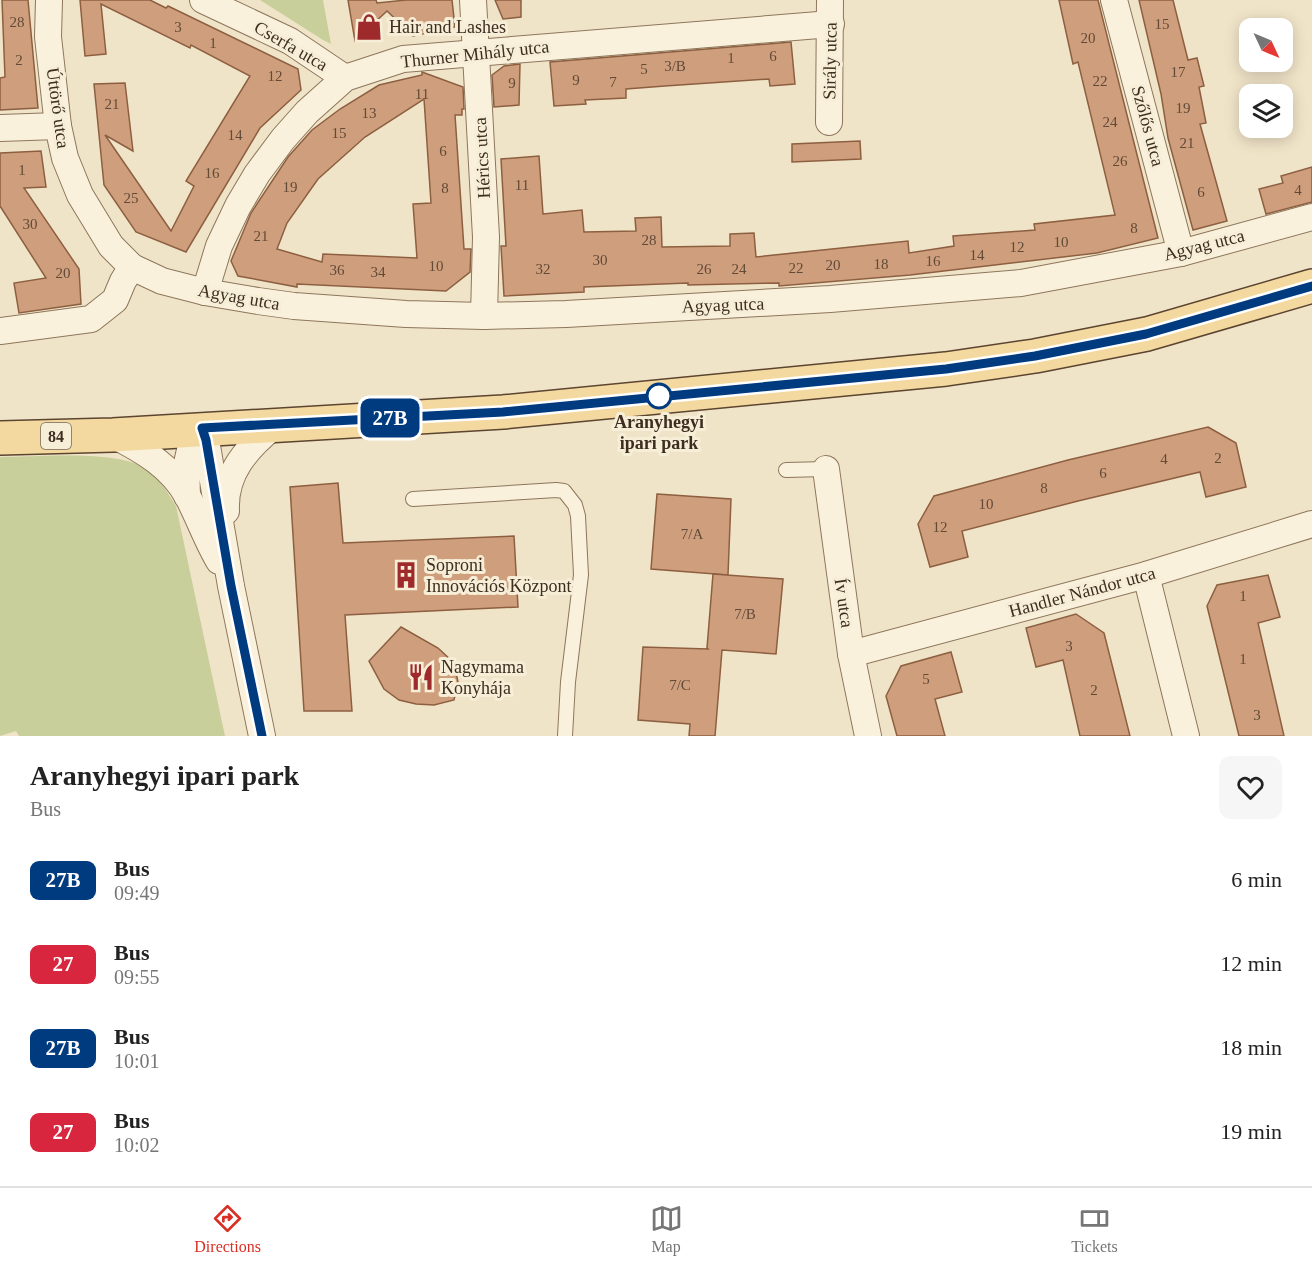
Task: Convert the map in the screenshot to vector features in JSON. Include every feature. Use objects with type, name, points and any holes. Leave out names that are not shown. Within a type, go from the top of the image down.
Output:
[{"type":"main road","name":"84","points":[[0,438],[113,435],[503,412],[946,369],[1035,356],[1146,334],[1312,286]]},
{"type":"street","name":"Úttörő utca","points":[[49,0],[48,37],[58,126],[65,158],[80,195],[111,246],[132,267]]},
{"type":"street","name":"Hérics utca","points":[[473,0],[486,237],[484,316]]},
{"type":"street","name":"Szőlős utca","points":[[1114,0],[1181,253]]},
{"type":"street","name":"Cserfa utca","points":[[209,1],[290,41],[345,78]]},
{"type":"street","name":"Thurner Mihály utca","points":[[205,292],[219,246],[238,206],[257,174],[307,112],[345,78],[403,59],[830,12]]},
{"type":"street","name":"Sirály utca","points":[[829,122],[830,12]]},
{"type":"street","points":[[0,128],[58,126]]},
{"type":"street","name":"Agyag utca","points":[[132,267],[162,281],[205,292],[294,306],[484,316],[754,304],[1021,283],[1181,253],[1312,217]]},
{"type":"street","points":[[0,331],[91,319],[116,300],[123,280],[132,267]]},
{"type":"street","points":[[231,586],[226,507],[229,484],[239,462],[274,426]]},
{"type":"street","points":[[187,496],[189,453],[192,442],[202,428]]},
{"type":"street","points":[[202,428],[262,736]]},
{"type":"street","points":[[113,435],[142,449],[168,471],[187,496],[231,586]]},
{"type":"street","name":"Ív utca","points":[[826,469],[851,654],[868,736]]},
{"type":"street","name":"Handler Nándor utca","points":[[851,654],[1146,575],[1312,524]]},
{"type":"street","points":[[1146,575],[1186,736]]},
{"type":"lane","points":[[786,470],[826,469]]},
{"type":"lane","points":[[413,499],[556,490],[564,491],[575,505],[578,516],[581,575],[568,682],[565,736]]},
{"type":"green space","points":[[260,0],[323,0],[331,44],[323,40]]},
{"type":"green space","points":[[94,456],[113,458],[143,467],[158,479],[176,506],[225,736],[19,736],[16,731],[0,736],[0,457]]},
{"type":"building","points":[[2,0],[28,0],[38,108],[0,110],[0,78],[5,77]]},
{"type":"building","points":[[80,0],[150,0],[166,8],[168,6],[298,69],[301,90],[260,128],[186,252],[136,232],[104,185],[94,84],[125,83],[133,151],[105,135],[171,231],[194,186],[186,181],[250,76],[191,45],[190,48],[101,4],[106,54],[85,56]]},
{"type":"building","points":[[348,0],[376,0],[377,3],[406,0],[452,0],[455,27],[413,36],[387,11],[355,41]]},
{"type":"building","points":[[495,0],[521,0],[521,17],[503,19]]},
{"type":"building","points":[[1059,0],[1098,0],[1158,238],[1097,253],[910,275],[779,286],[779,283],[688,285],[688,283],[584,287],[584,292],[504,296],[501,246],[506,246],[501,159],[539,156],[543,214],[582,210],[584,232],[636,231],[635,218],[661,217],[662,247],[730,246],[730,234],[754,233],[756,257],[908,241],[909,253],[954,246],[953,236],[1035,230],[1034,224],[1115,215],[1078,62],[1073,64]]},
{"type":"building","points":[[1139,0],[1173,0],[1188,60],[1197,58],[1204,86],[1199,87],[1206,123],[1200,124],[1227,221],[1193,230],[1168,138],[1161,94]]},
{"type":"building","points":[[791,42],[795,84],[770,86],[769,79],[626,89],[626,98],[585,100],[586,104],[554,106],[550,62]]},
{"type":"building","points":[[520,64],[519,105],[494,107],[492,75],[504,66]]},
{"type":"building","points":[[422,72],[463,87],[464,109],[462,109],[462,115],[455,115],[464,249],[471,249],[470,272],[446,291],[297,284],[297,287],[238,276],[231,261],[251,213],[288,157],[312,130],[340,109],[379,85],[422,75]],"holes":[[[424,99],[431,203],[413,204],[417,258],[323,254],[322,262],[277,249],[287,223],[318,179],[365,137]]]},
{"type":"building","points":[[860,141],[861,159],[792,162],[792,144]]},
{"type":"building","points":[[41,151],[46,187],[24,188],[79,269],[81,304],[19,313],[14,283],[46,278],[0,206],[0,153]]},
{"type":"building","points":[[1312,167],[1312,202],[1266,214],[1259,189],[1283,183],[1281,176]]},
{"type":"building","points":[[1208,427],[1236,443],[1246,487],[1206,497],[1200,472],[1078,501],[962,531],[968,557],[930,567],[918,524],[934,496],[1068,460]]},
{"type":"building","name":"Soproni Innovációs Központ","points":[[338,483],[343,543],[514,536],[518,607],[345,615],[352,711],[304,711],[290,487]]},
{"type":"building","points":[[657,494],[731,499],[728,575],[651,569]]},
{"type":"building","points":[[713,574],[783,579],[776,654],[722,650],[715,736],[689,736],[690,724],[638,720],[643,647],[708,649]]},
{"type":"building","points":[[1268,575],[1280,617],[1258,623],[1284,736],[1239,736],[1207,606],[1217,585]]},
{"type":"building","points":[[1076,614],[1104,633],[1130,736],[1080,736],[1063,660],[1036,667],[1026,628]]},
{"type":"building","points":[[401,627],[438,648],[454,663],[458,682],[454,700],[434,705],[416,704],[399,700],[384,689],[369,661]]},
{"type":"building","points":[[951,652],[962,692],[935,699],[945,736],[897,736],[886,696],[901,666]]},
{"type":"bus line","name":"27B","points":[[262,736],[202,428],[274,426],[503,412],[803,381],[946,369],[1035,356],[1146,334],[1312,286]]},
{"type":"place","name":"Hair and Lashes","points":[[369,27]]},
{"type":"place","name":"Aranyhegyi ipari park","points":[[659,396]]},
{"type":"place","name":"Soproni Innovációs Központ","points":[[406,575]]},
{"type":"place","name":"Nagymama Konyhája","points":[[421,677]]}]
